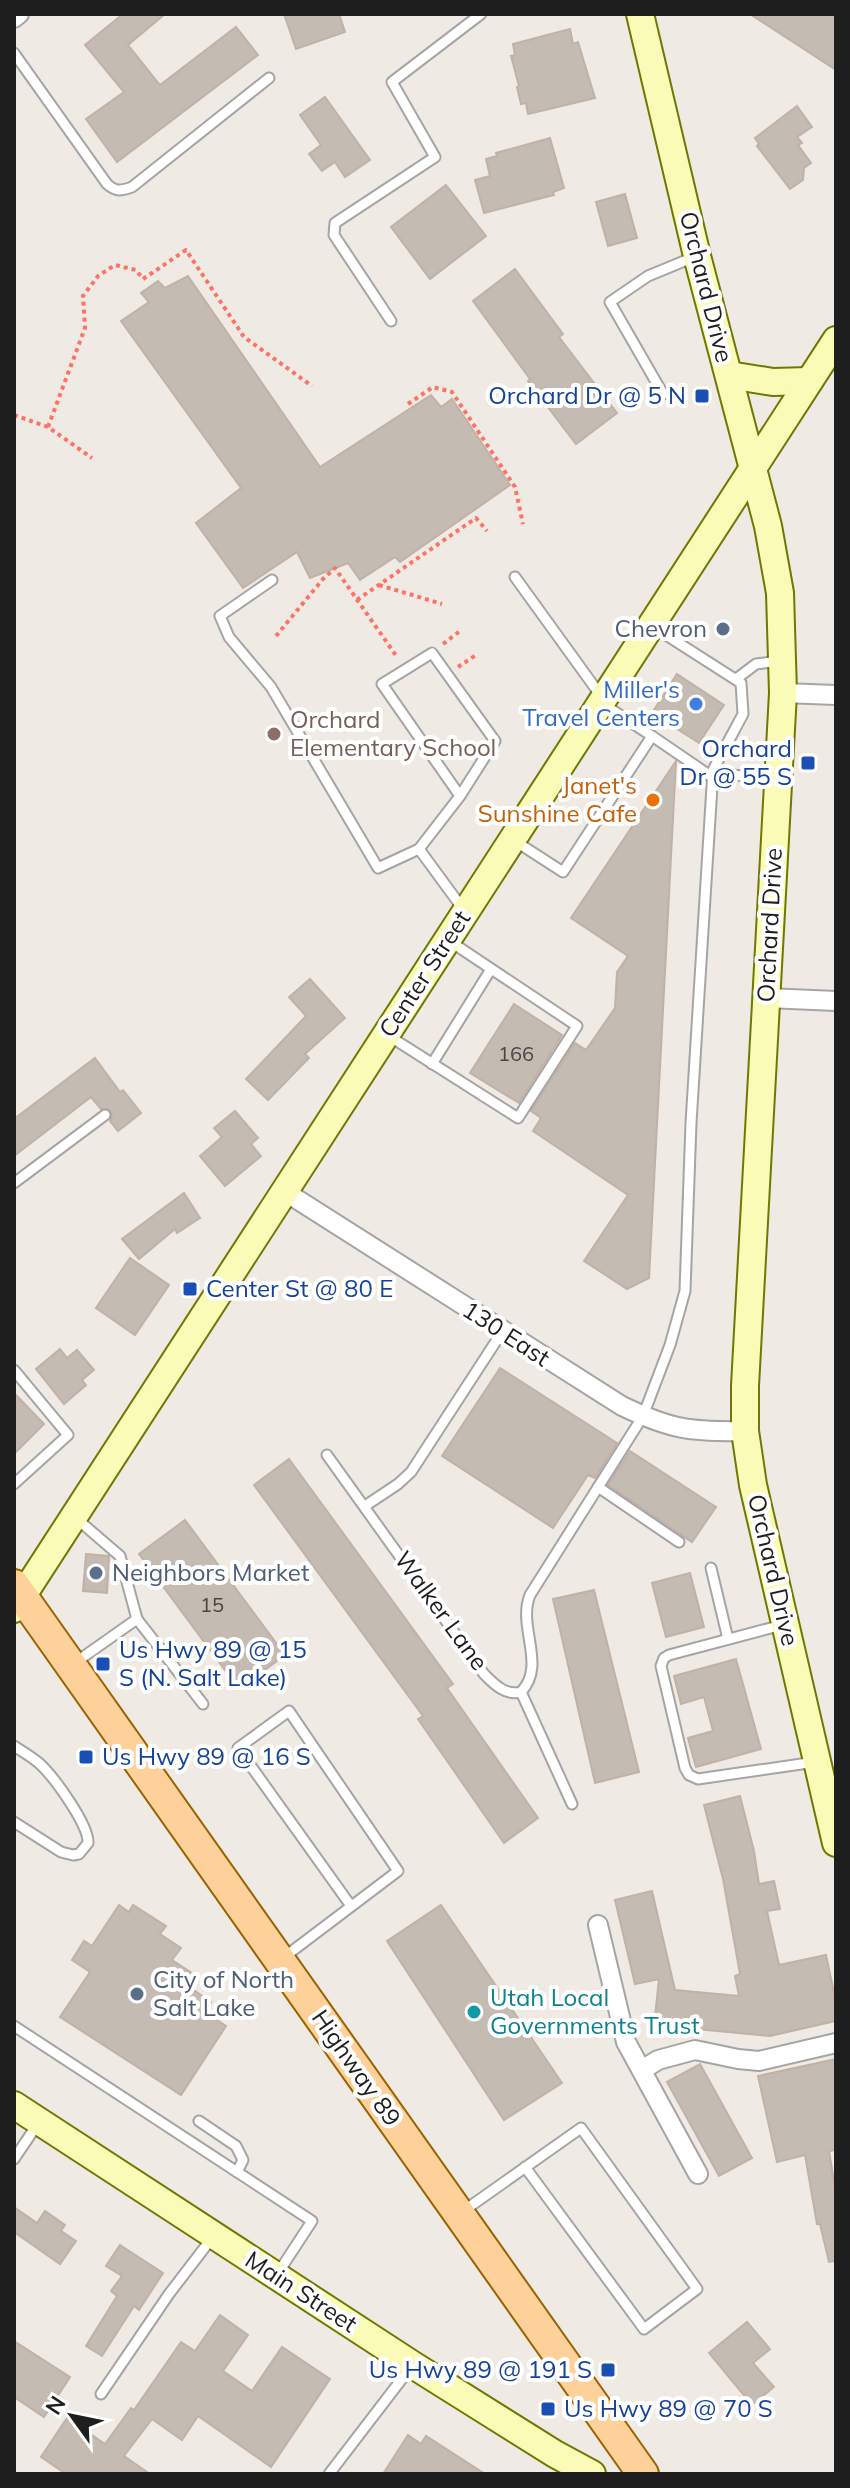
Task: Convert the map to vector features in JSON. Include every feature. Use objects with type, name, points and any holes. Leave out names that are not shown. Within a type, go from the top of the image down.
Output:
[{"type":"main road","name":"Orchard Drive","points":[[640,14],[697,256],[754,467],[780,593],[783,693],[745,1431],[753,1485],[836,1843]]},
{"type":"main road","name":"Center Street","points":[[17,1597],[75,1516],[836,340]]},
{"type":"main road","points":[[729,375],[773,382],[809,381]]},
{"type":"main road","name":"Highway 89","points":[[17,1597],[72,1665],[643,2474]]},
{"type":"main road","name":"Main Street","points":[[14,2105],[413,2365],[592,2474]]},
{"type":"street","points":[[14,18],[19,14]]},
{"type":"street","points":[[783,693],[836,695]]},
{"type":"street","points":[[767,998],[836,1001]]},
{"type":"street","name":"130 East","points":[[284,1191],[604,1396],[675,1428],[745,1431]]},
{"type":"street","points":[[598,1925],[626,2042],[698,2174]]},
{"type":"street","points":[[642,2070],[658,2060],[695,2050],[759,2061],[836,2043]]},
{"type":"lane","points":[[391,321],[334,235],[335,223],[435,157],[392,82],[481,14]]},
{"type":"lane","points":[[14,53],[107,184],[121,191],[132,187],[269,78]]},
{"type":"lane","points":[[663,394],[610,302],[648,276],[697,256]]},
{"type":"lane","points":[[515,577],[602,701],[712,777],[777,778]]},
{"type":"lane","points":[[272,580],[220,616],[229,637],[271,687],[378,868],[419,849],[460,796],[495,741],[432,653],[382,684],[460,796]]},
{"type":"lane","points":[[572,1804],[521,1692],[530,1679],[533,1663],[525,1623],[527,1602],[643,1416],[670,1345],[685,1291],[691,1123],[712,777],[743,714],[741,683],[651,625]]},
{"type":"lane","points":[[736,679],[756,664],[783,660]]},
{"type":"lane","points":[[513,839],[563,872],[652,736]]},
{"type":"lane","points":[[419,849],[465,912]]},
{"type":"lane","points":[[386,1035],[518,1118],[577,1026],[447,940]]},
{"type":"lane","points":[[432,1064],[491,969]]},
{"type":"lane","points":[[14,1183],[105,1115]]},
{"type":"lane","points":[[365,1506],[411,1472],[502,1332]]},
{"type":"lane","points":[[14,1370],[68,1435],[14,1484]]},
{"type":"lane","name":"Walker Lane","points":[[327,1455],[484,1674],[502,1690],[521,1692]]},
{"type":"lane","points":[[598,1487],[679,1542]]},
{"type":"lane","points":[[75,1516],[120,1556],[137,1619],[203,1704]]},
{"type":"lane","points":[[711,1568],[728,1639]]},
{"type":"lane","points":[[72,1665],[137,1619]]},
{"type":"lane","points":[[786,1624],[669,1655],[661,1666],[689,1775],[698,1779],[817,1762]]},
{"type":"lane","points":[[280,1960],[398,1871],[289,1711],[238,1748],[351,1906]]},
{"type":"lane","points":[[14,1746],[47,1772],[84,1825],[88,1843],[79,1854],[67,1854],[14,1822]]},
{"type":"lane","points":[[14,2026],[312,2221],[277,2276]]},
{"type":"lane","points":[[199,2121],[240,2150],[243,2160],[237,2172]]},
{"type":"lane","points":[[14,2159],[40,2122]]},
{"type":"lane","points":[[459,2214],[525,2167],[581,2128],[697,2289],[644,2329],[525,2167]]},
{"type":"lane","points":[[101,2394],[169,2294],[214,2235]]},
{"type":"lane","points":[[329,2474],[413,2365]]},
{"type":"path","points":[[48,427],[85,328],[83,296],[98,276],[115,265],[136,270],[143,279],[186,250],[244,337],[312,386]]},
{"type":"path","points":[[408,404],[433,387],[452,392],[515,487],[523,524]]},
{"type":"path","points":[[14,415],[48,427],[92,458]]},
{"type":"path","points":[[357,600],[476,518],[487,531]]},
{"type":"path","points":[[276,636],[335,568],[406,669]]},
{"type":"path","points":[[379,585],[442,604]]},
{"type":"path","points":[[432,653],[460,631]]},
{"type":"building","points":[[123,14],[165,14],[128,45],[160,85],[236,27],[258,55],[117,162],[86,119],[124,92],[85,45]]},
{"type":"building","points":[[284,14],[339,14],[345,32],[296,49]]},
{"type":"building","points":[[750,14],[836,14],[836,70]]},
{"type":"building","points":[[570,29],[573,44],[578,42],[595,98],[528,114],[526,103],[521,104],[517,87],[511,56],[515,55],[513,44]]},
{"type":"building","points":[[325,97],[370,160],[345,177],[335,162],[322,171],[309,154],[321,145],[300,115]]},
{"type":"building","points":[[797,106],[812,127],[797,137],[802,143],[798,145],[811,163],[804,168],[803,180],[790,189],[757,146],[759,144],[755,138]]},
{"type":"building","points":[[550,138],[564,188],[553,192],[554,195],[484,213],[475,180],[490,176],[486,159],[497,156],[496,153]]},
{"type":"building","points":[[446,185],[486,236],[430,279],[391,227]]},
{"type":"building","points":[[625,194],[637,238],[608,246],[596,202]]},
{"type":"building","points":[[515,269],[563,334],[559,337],[617,413],[576,444],[473,301]]},
{"type":"building","points":[[188,276],[320,467],[431,395],[441,407],[452,399],[510,485],[400,562],[395,557],[360,580],[348,563],[310,578],[297,552],[243,588],[196,523],[241,488],[121,321],[149,302],[141,293],[158,281],[165,288]]},
{"type":"building","points":[[677,674],[724,705],[699,743],[652,713]]},
{"type":"building","points":[[676,761],[649,1278],[627,1289],[584,1261],[628,1195],[533,1131],[541,1118],[531,1111],[575,1043],[586,1050],[615,1008],[617,972],[628,956],[571,918]]},
{"type":"building","points":[[310,979],[345,1018],[305,1054],[309,1058],[268,1100],[246,1079],[306,1016],[289,997]]},
{"type":"building","points":[[514,1004],[562,1035],[519,1103],[470,1073]]},
{"type":"building","points":[[95,1058],[120,1092],[123,1090],[141,1113],[118,1131],[110,1121],[110,1110],[101,1109],[91,1097],[14,1156],[14,1119]]},
{"type":"building","points":[[235,1111],[258,1138],[251,1144],[261,1156],[225,1186],[200,1156],[222,1137],[214,1128]]},
{"type":"building","points":[[184,1193],[200,1218],[177,1233],[175,1229],[139,1259],[122,1239]]},
{"type":"building","points":[[130,1258],[169,1285],[135,1335],[96,1308]]},
{"type":"building","points":[[60,1349],[67,1358],[77,1350],[94,1370],[82,1380],[86,1385],[64,1404],[36,1369]]},
{"type":"building","points":[[500,1368],[617,1443],[595,1478],[588,1475],[553,1528],[442,1456]]},
{"type":"building","points":[[14,1393],[44,1424],[14,1454]]},
{"type":"building","points":[[630,1451],[716,1507],[692,1542],[608,1485]]},
{"type":"building","points":[[289,1459],[453,1684],[447,1688],[538,1818],[504,1843],[418,1719],[423,1716],[254,1485]]},
{"type":"building","points":[[185,1520],[285,1655],[239,1689],[139,1554]]},
{"type":"building","name":"Neighbors Market","points":[[86,1554],[109,1556],[107,1593],[83,1591]]},
{"type":"building","points":[[690,1573],[704,1627],[666,1637],[652,1583]]},
{"type":"building","points":[[594,1590],[639,1772],[595,1783],[553,1599]]},
{"type":"building","points":[[736,1659],[761,1749],[696,1767],[688,1738],[713,1731],[704,1697],[681,1704],[674,1676]]},
{"type":"building","points":[[740,1796],[759,1884],[774,1881],[780,1909],[767,1911],[779,1965],[826,1955],[836,2002],[836,2021],[770,2036],[654,2025],[659,1979],[635,1984],[615,1900],[652,1891],[675,1990],[739,1996],[735,1976],[740,1974],[723,1879],[704,1805]]},
{"type":"building","name":"City of North Salt Lake","points":[[119,1905],[129,1912],[133,1905],[166,1926],[160,1934],[181,1948],[172,1960],[195,1975],[188,1986],[211,2002],[205,2012],[226,2026],[181,2095],[60,2017],[90,1972],[72,1960],[84,1941],[92,1946]]},
{"type":"building","name":"Utah Local Governments Trust","points":[[441,1905],[562,2083],[504,2120],[387,1941]]},
{"type":"building","points":[[836,2059],[836,2150],[829,2151],[836,2193],[836,2261],[829,2262],[820,2224],[817,2224],[805,2155],[777,2162],[758,2076]]},
{"type":"building","points":[[700,2064],[752,2158],[719,2176],[667,2082]]},
{"type":"building","points":[[14,2207],[37,2223],[45,2211],[65,2225],[61,2231],[76,2241],[60,2264],[14,2232]]},
{"type":"building","points":[[120,2245],[163,2273],[139,2310],[134,2306],[102,2356],[86,2346],[117,2296],[111,2291],[122,2276],[106,2266]]},
{"type":"building","points":[[220,2315],[248,2335],[223,2371],[252,2391],[282,2347],[330,2379],[271,2467],[198,2416],[182,2440],[152,2419],[124,2456],[150,2474],[66,2474],[41,2457],[67,2418],[105,2444],[131,2408],[134,2410],[181,2342],[195,2351]]},
{"type":"building","points":[[747,2322],[770,2349],[753,2363],[774,2387],[752,2405],[709,2353]]},
{"type":"building","points":[[14,2341],[70,2377],[44,2417],[14,2397]]},
{"type":"building","points":[[408,2435],[421,2444],[426,2436],[485,2474],[383,2474]]},
{"type":"place","name":"Orchard Dr @ 5 N","points":[[702,396]]},
{"type":"place","name":"Chevron","points":[[723,629]]},
{"type":"place","name":"Miller's Travel Centers","points":[[696,704]]},
{"type":"place","name":"Orchard Elementary School","points":[[274,734]]},
{"type":"place","name":"Orchard Dr @ 55 S","points":[[808,763]]},
{"type":"place","name":"Janet's Sunshine Cafe","points":[[653,800]]},
{"type":"place","name":"Center St @ 80 E","points":[[190,1289]]},
{"type":"place","name":"Neighbors Market","points":[[96,1573]]},
{"type":"place","name":"Us Hwy 89 @ 15 S (N. Salt Lake)","points":[[103,1664]]},
{"type":"place","name":"Us Hwy 89 @ 16 S","points":[[86,1757]]},
{"type":"place","name":"City of North Salt Lake","points":[[137,1994]]},
{"type":"place","name":"Utah Local Governments Trust","points":[[474,2012]]},
{"type":"place","name":"Us Hwy 89 @ 191 S","points":[[608,2370]]},
{"type":"place","name":"Us Hwy 89 @ 70 S","points":[[548,2409]]}]
